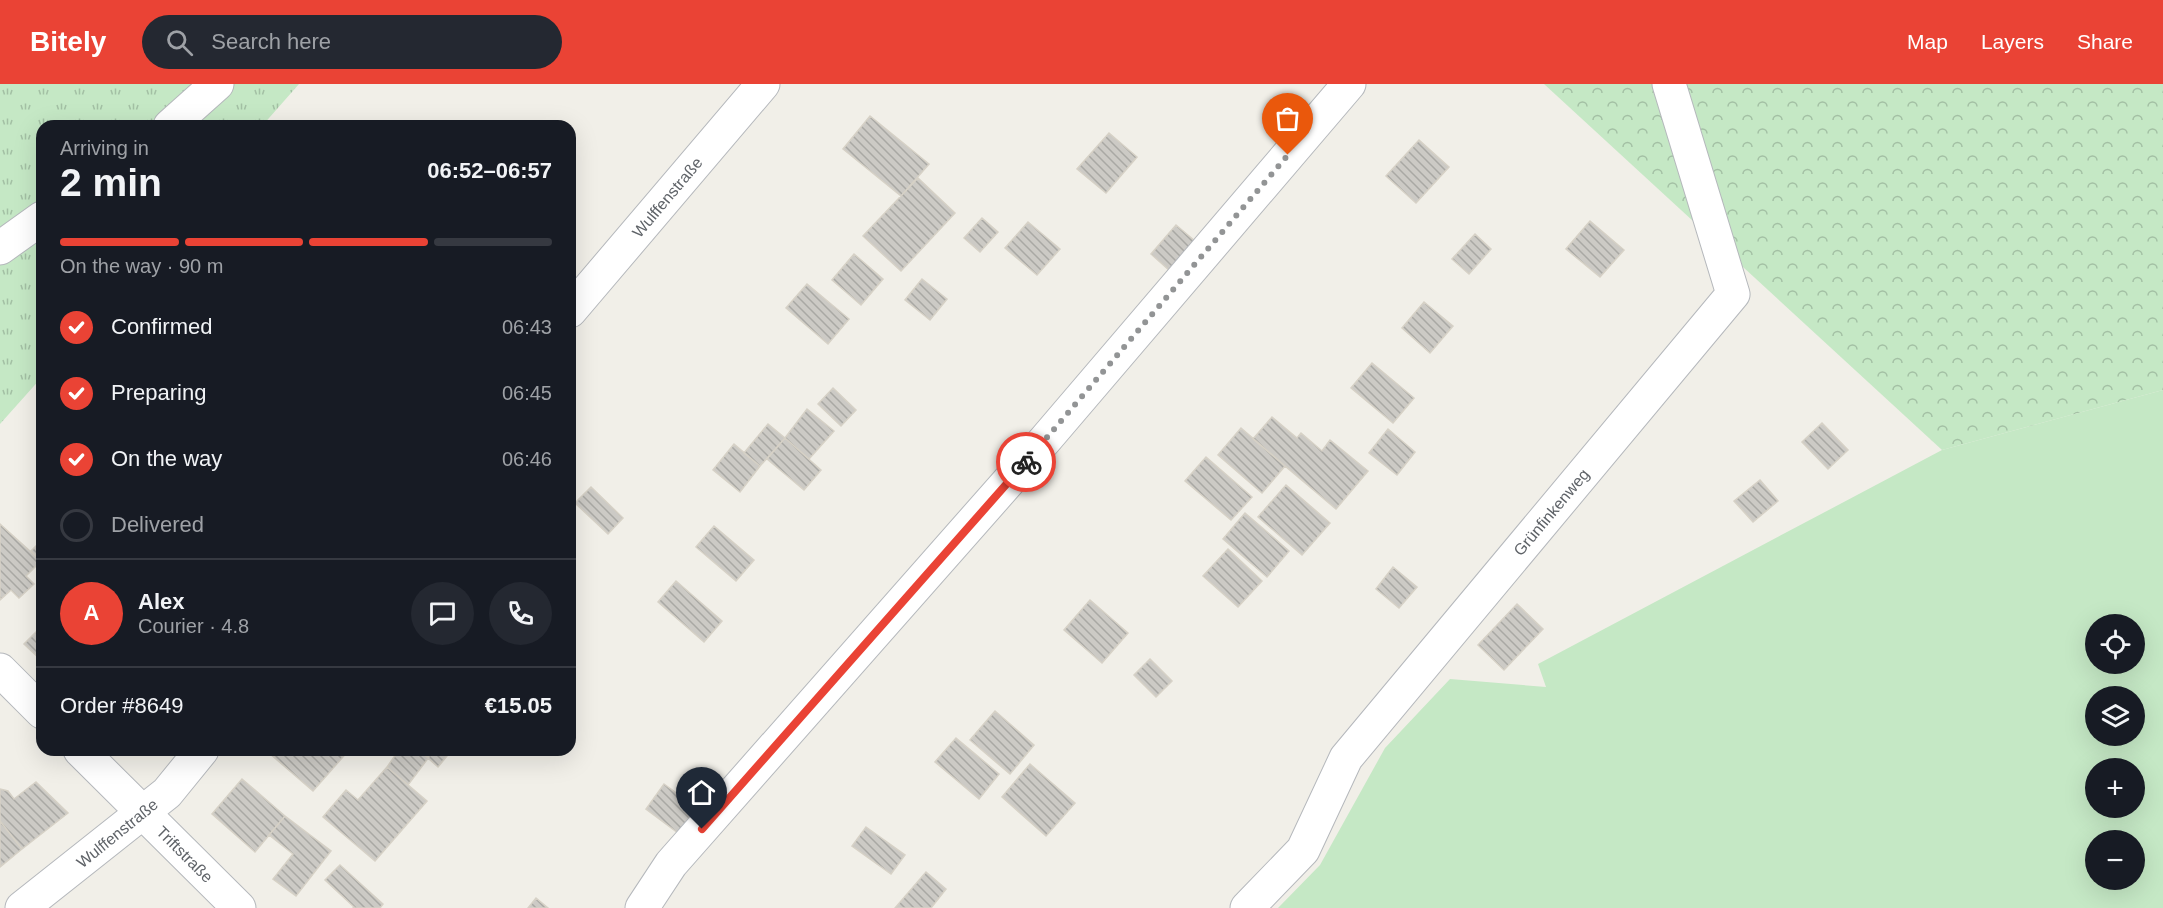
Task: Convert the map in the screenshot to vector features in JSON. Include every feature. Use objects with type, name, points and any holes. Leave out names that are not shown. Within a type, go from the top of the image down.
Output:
[{"type":"street","points":[[177,120],[217,84]]},
{"type":"street","name":"Wulffenstraße","points":[[576,304],[764,84]]},
{"type":"street","points":[[642,908],[671,864],[1045,440],[1349,84]]},
{"type":"street","name":"Grünfinkenweg","points":[[1247,908],[1303,850],[1346,758],[1733,294],[1669,84]]},
{"type":"street","points":[[0,248],[36,222]]},
{"type":"street","points":[[0,670],[36,706]]},
{"type":"street","name":"Triftstraße","points":[[86,756],[239,908]]},
{"type":"street","name":"Wulffenstraße","points":[[22,908],[167,793],[197,756]]},
{"type":"green space","points":[[0,84],[299,84],[267,120],[36,120],[36,384],[0,424]]},
{"type":"green space","points":[[1544,84],[2163,84],[2163,390],[1942,450]]},
{"type":"green space","points":[[2163,390],[2163,908],[1278,908],[1320,865],[1385,748],[1450,679],[1546,687],[1538,664],[1942,450]]},
{"type":"building","points":[[870,116],[929,164],[901,196],[843,149]]},
{"type":"building","points":[[1109,133],[1137,157],[1106,193],[1077,169]]},
{"type":"building","points":[[1419,140],[1449,167],[1416,203],[1386,176]]},
{"type":"building","points":[[918,178],[955,213],[901,271],[863,236]]},
{"type":"building","points":[[982,218],[998,232],[980,252],[964,238]]},
{"type":"building","points":[[1590,221],[1624,250],[1600,277],[1566,249]]},
{"type":"building","points":[[1028,222],[1060,249],[1037,275],[1005,248]]},
{"type":"building","points":[[1176,225],[1195,241],[1170,271],[1151,254]]},
{"type":"building","points":[[1475,234],[1491,249],[1469,274],[1452,259]]},
{"type":"building","points":[[854,254],[883,279],[861,305],[832,280]]},
{"type":"building","points":[[922,279],[947,299],[930,320],[905,300]]},
{"type":"building","points":[[807,284],[849,319],[828,344],[786,308]]},
{"type":"building","points":[[1424,302],[1453,326],[1430,353],[1402,328]]},
{"type":"building","points":[[1372,363],[1414,398],[1393,423],[1351,388]]},
{"type":"building","points":[[833,388],[856,410],[841,426],[818,404]]},
{"type":"building","points":[[807,409],[834,431],[809,459],[785,438]]},
{"type":"building","points":[[1272,417],[1297,438],[1301,433],[1322,451],[1330,440],[1368,471],[1336,509],[1253,439]]},
{"type":"building","points":[[1822,423],[1848,450],[1828,469],[1802,442]]},
{"type":"building","points":[[768,424],[785,438],[760,466],[744,453]]},
{"type":"building","points":[[1241,428],[1285,466],[1262,493],[1218,455]]},
{"type":"building","points":[[1388,429],[1415,452],[1397,475],[1369,453]]},
{"type":"building","points":[[785,438],[821,470],[804,490],[767,459]]},
{"type":"building","points":[[734,444],[760,466],[740,492],[713,470]]},
{"type":"building","points":[[1206,457],[1252,497],[1231,520],[1185,481]]},
{"type":"building","points":[[1760,480],[1778,501],[1753,522],[1734,501]]},
{"type":"building","points":[[1286,485],[1330,523],[1302,555],[1258,517]]},
{"type":"building","points":[[591,487],[623,518],[608,534],[576,502]]},
{"type":"building","points":[[1245,513],[1289,551],[1267,577],[1223,539]]},
{"type":"building","points":[[0,524],[36,556],[36,566],[26,576],[34,584],[19,598],[11,590],[0,600]]},
{"type":"building","points":[[714,526],[754,560],[736,581],[696,547]]},
{"type":"building","points":[[36,546],[36,556],[31,551]]},
{"type":"building","points":[[1228,549],[1262,581],[1238,607],[1203,576]]},
{"type":"building","points":[[1393,567],[1417,587],[1399,608],[1376,589]]},
{"type":"building","points":[[676,581],[722,621],[704,642],[658,602]]},
{"type":"building","points":[[1090,600],[1128,633],[1102,663],[1064,630]]},
{"type":"building","points":[[1517,604],[1543,629],[1504,670],[1478,645]]},
{"type":"building","points":[[36,632],[36,655],[24,644]]},
{"type":"building","points":[[1150,659],[1172,681],[1156,697],[1134,675]]},
{"type":"building","points":[[995,711],[1034,745],[1010,774],[970,740]]},
{"type":"building","points":[[956,738],[999,774],[979,799],[935,762]]},
{"type":"building","points":[[272,756],[344,756],[313,791]]},
{"type":"building","points":[[395,756],[429,757],[408,785],[387,767]]},
{"type":"building","points":[[426,756],[447,756],[438,767]]},
{"type":"building","points":[[1030,764],[1075,803],[1046,836],[1002,797]]},
{"type":"building","points":[[387,767],[427,801],[375,861],[323,817],[346,790],[358,800]]},
{"type":"building","points":[[242,779],[285,816],[255,852],[212,814]]},
{"type":"building","points":[[36,782],[68,813],[22,849],[0,821],[0,789],[8,791],[14,799]]},
{"type":"building","points":[[664,784],[697,808],[678,833],[646,809]]},
{"type":"building","points":[[285,816],[331,851],[296,896],[273,879],[293,854],[269,835]]},
{"type":"building","points":[[0,821],[22,849],[0,867]]},
{"type":"building","points":[[866,827],[905,855],[891,874],[852,846]]},
{"type":"building","points":[[340,865],[383,904],[380,908],[353,908],[325,880]]},
{"type":"building","points":[[926,872],[946,889],[931,908],[895,908]]},
{"type":"building","points":[[536,898],[548,908],[528,908]]},
{"type":"way so far","points":[[1026,462],[1288,155]]},
{"type":"route","points":[[702,829],[1026,462]]}]
